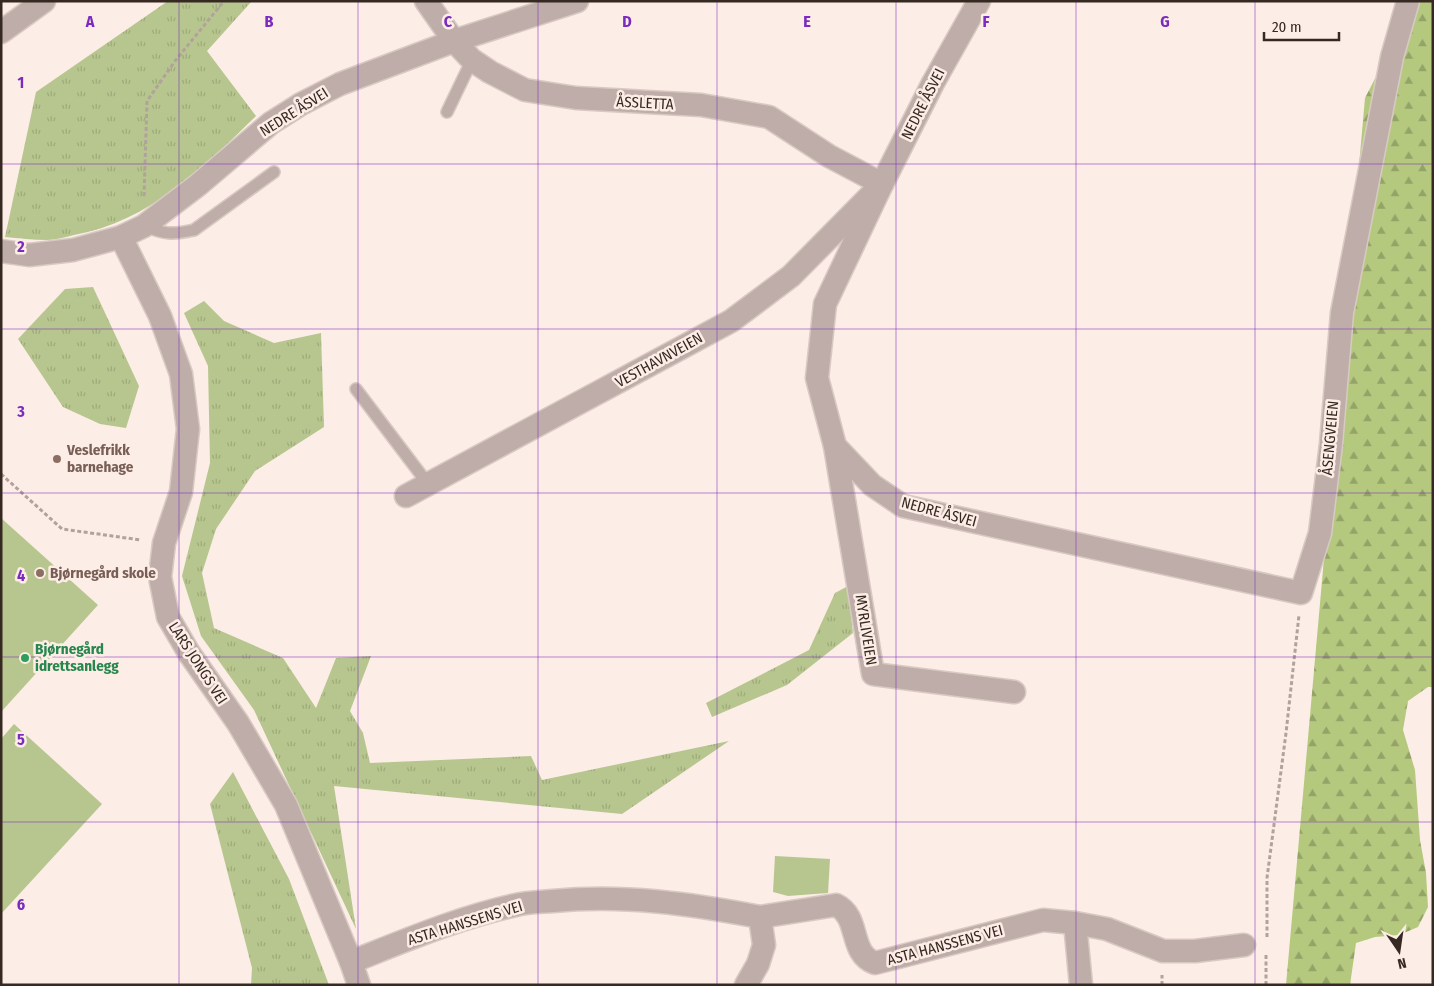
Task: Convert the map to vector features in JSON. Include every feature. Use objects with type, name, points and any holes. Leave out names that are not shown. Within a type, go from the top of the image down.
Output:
[{"type":"street","points":[[1,32],[44,1]]},
{"type":"street","name":"ÅSSLETTA","points":[[426,1],[454,41],[472,60],[490,72],[525,90],[576,98],[701,105],[769,117],[829,156],[882,184]]},
{"type":"street","name":"NEDRE ÅSVEI","points":[[1,251],[29,255],[73,250],[121,237],[144,226],[198,185],[271,123],[301,104],[340,84],[454,41],[577,1]]},
{"type":"street","name":"NEDRE ÅSVEI","points":[[979,1],[933,83],[825,304],[818,378],[835,446],[872,485],[903,506],[1301,593]]},
{"type":"street","name":"ÅSENGVEIEN","points":[[1301,593],[1320,533],[1331,444],[1339,335],[1344,303],[1392,57],[1408,1]]},
{"type":"street","name":"VESTHAVNVEIEN","points":[[406,496],[731,321],[791,276],[882,184]]},
{"type":"street","name":"LARS JONGS VEI","points":[[121,237],[160,316],[181,374],[188,429],[181,492],[164,543],[160,577],[168,616],[188,653],[238,723],[286,805],[359,985]]},
{"type":"street","name":"MYRLIVEIEN","points":[[835,446],[873,674],[1014,692]]},
{"type":"street","name":"ASTA HANSSENS VEI","points":[[351,962],[436,928],[516,904],[574,899],[621,898],[704,906],[760,917],[836,905],[844,908],[851,921],[859,950],[869,961],[875,963],[1043,920],[1107,928],[1163,952],[1195,951],[1244,944]]},
{"type":"street","points":[[746,985],[758,964],[764,945],[760,917]]},
{"type":"street","points":[[1075,923],[1081,985]]},
{"type":"lane","points":[[447,112],[472,60]]},
{"type":"lane","points":[[144,226],[166,234],[179,234],[194,230],[274,172]]},
{"type":"lane","points":[[356,389],[428,484]]},
{"type":"path","points":[[144,226],[147,101],[175,61],[224,1]]},
{"type":"path","points":[[1,474],[62,529],[164,543]]},
{"type":"path","points":[[1267,942],[1267,878],[1286,733],[1301,593]]},
{"type":"path","points":[[1266,950],[1266,985]]},
{"type":"green space","points":[[168,1],[252,1],[207,51],[256,116],[174,190],[127,218],[101,228],[54,240],[5,237],[36,92]]},
{"type":"green space","points":[[1415,1],[1433,1],[1433,687],[1428,687],[1408,701],[1403,730],[1415,770],[1420,840],[1426,873],[1428,907],[1418,927],[1399,935],[1375,937],[1356,943],[1350,985],[1286,985],[1365,98]]},
{"type":"green space","points":[[93,287],[139,386],[126,428],[100,424],[63,407],[18,339],[65,289]]},
{"type":"green space","points":[[204,301],[224,321],[274,343],[321,333],[324,427],[255,471],[216,529],[202,573],[214,628],[283,658],[316,708],[336,658],[371,656],[350,711],[363,733],[370,763],[531,756],[542,780],[729,741],[622,814],[334,786],[356,929],[254,710],[201,636],[182,576],[210,463],[208,366],[184,313]]},
{"type":"green space","name":"Bjørnegård idrettsanlegg","points":[[1,518],[98,605],[1,712]]},
{"type":"green space","points":[[848,586],[853,633],[787,685],[712,717],[706,703],[809,650],[835,593]]},
{"type":"green space","points":[[14,724],[102,804],[1,914],[1,739]]},
{"type":"green space","points":[[233,772],[289,879],[329,985],[251,985],[252,968],[210,804]]},
{"type":"green space","points":[[775,856],[830,859],[828,893],[788,896],[773,892]]},
{"type":"place","name":"Veslefrikk barnehage","points":[[57,459]]},
{"type":"place","name":"Bjørnegård skole","points":[[40,573]]},
{"type":"place","name":"Bjørnegård idrettsanlegg","points":[[25,658]]}]
